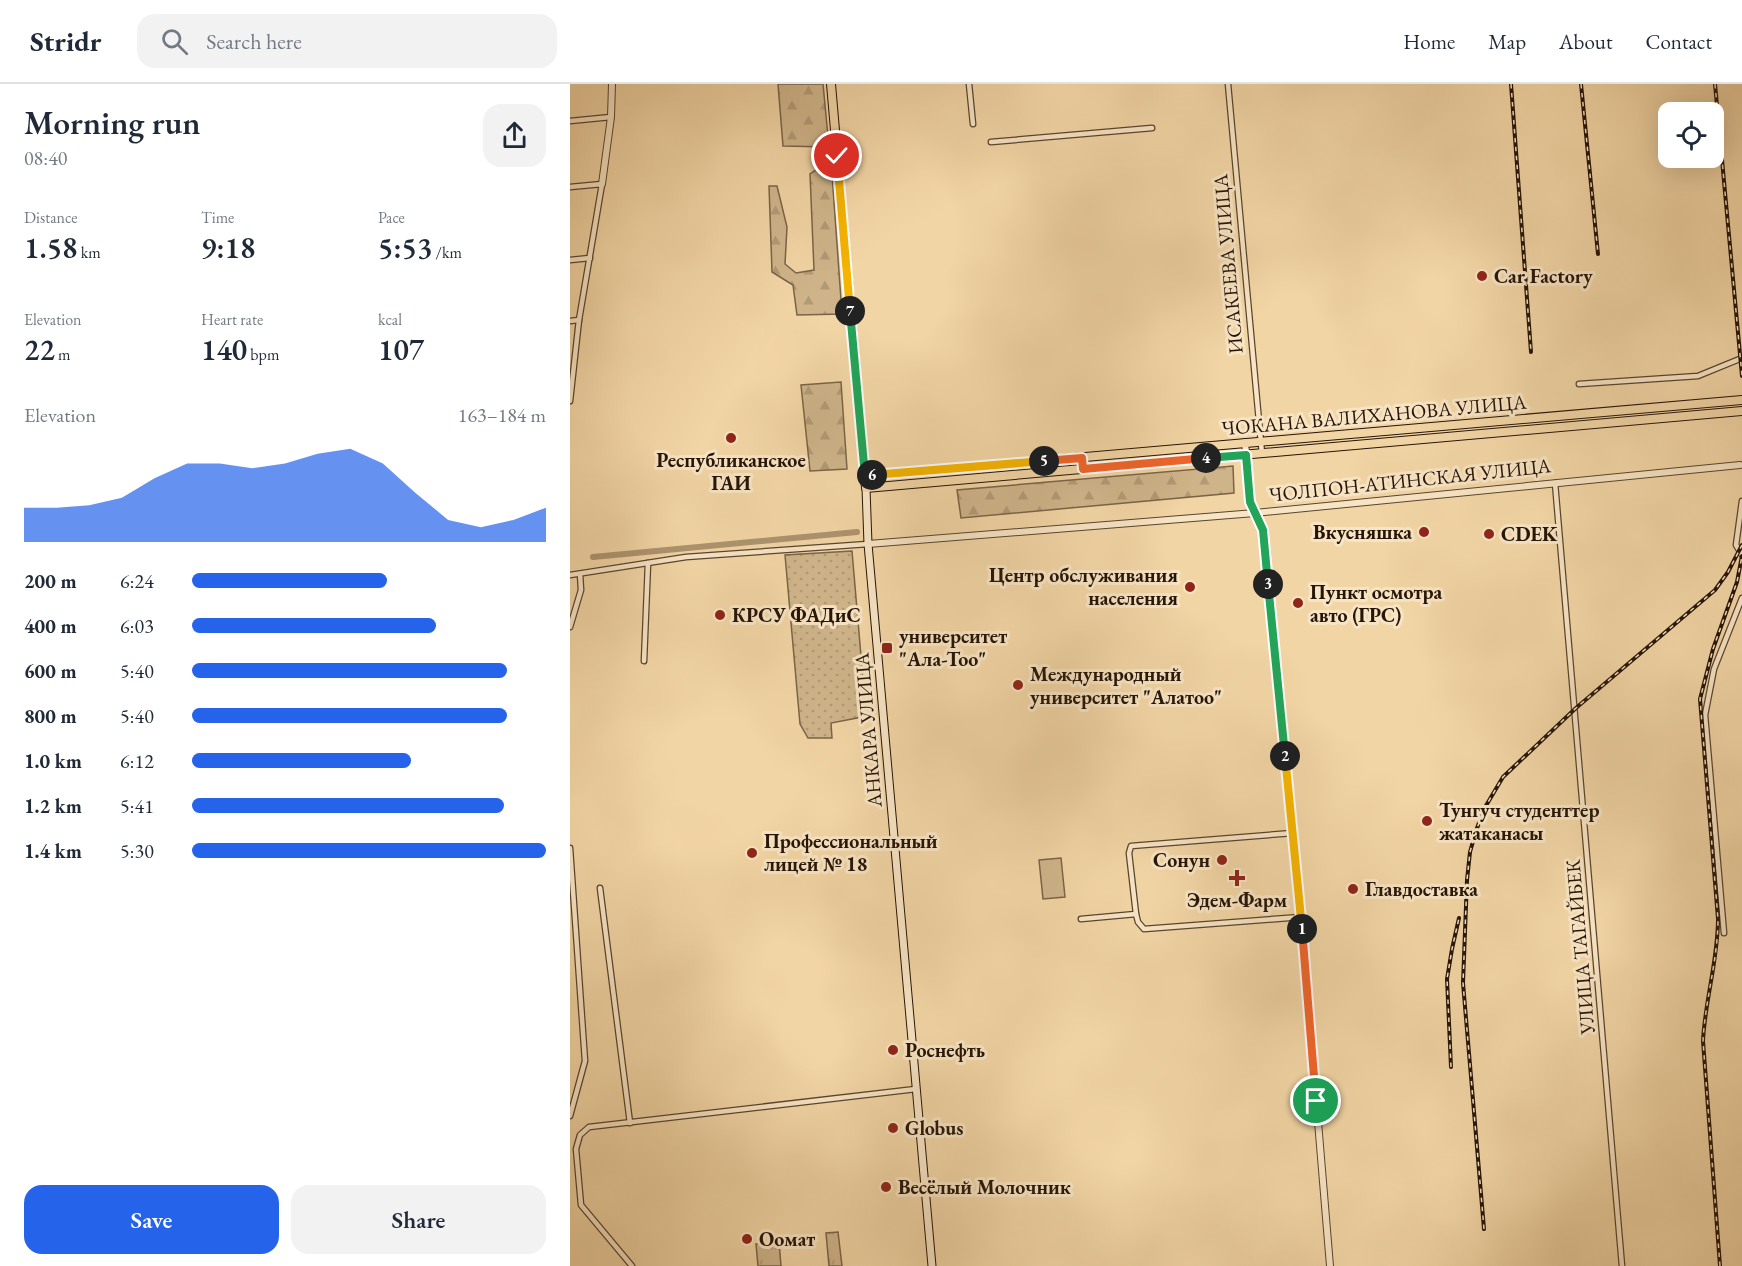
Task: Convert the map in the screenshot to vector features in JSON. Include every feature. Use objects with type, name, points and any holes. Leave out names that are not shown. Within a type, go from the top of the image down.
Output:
[{"type":"main road","name":"АНКАРА УЛИЦА","points":[[831,84],[866,488],[868,544],[932,1266]]},
{"type":"main road","name":"ЧОКАНА ВАЛИХАНОВА УЛИЦА","points":[[865,476],[1742,400]]},
{"type":"main road","name":"ЧОКАНА ВАЛИХАНОВА УЛИЦА","points":[[866,488],[1742,411]]},
{"type":"main road","points":[[1433,425],[1434,438]]},
{"type":"main road","points":[[1082,458],[1083,469]]},
{"type":"street","points":[[570,401],[579,320],[611,117],[612,84]]},
{"type":"street","points":[[969,84],[973,124]]},
{"type":"street","name":"ИСАКЕЕВА УЛИЦА","points":[[1228,84],[1262,454]]},
{"type":"street","points":[[570,121],[611,117]]},
{"type":"street","points":[[991,142],[1152,128]]},
{"type":"street","points":[[570,187],[602,184]]},
{"type":"street","points":[[570,260],[590,258]]},
{"type":"street","points":[[570,321],[579,320]]},
{"type":"street","points":[[1579,384],[1698,376],[1742,358]]},
{"type":"street","points":[[1245,442],[1250,502],[1263,530],[1301,917],[1330,1266]]},
{"type":"street","name":"ЧОЛПОН-АТИНСКАЯ УЛИЦА","points":[[868,544],[1255,513],[1555,482],[1741,466]]},
{"type":"street","name":"УЛИЦА ТАГАЙБЕК","points":[[1555,482],[1622,1266]]},
{"type":"street","points":[[1742,501],[1736,545],[1742,555]]},
{"type":"street","points":[[572,575],[686,557],[868,544]]},
{"type":"street","points":[[644,662],[648,563]]},
{"type":"street","points":[[570,627],[581,590],[580,574]]},
{"type":"street","points":[[1724,933],[1705,715],[1714,669],[1742,598]]},
{"type":"street","points":[[1293,833],[1131,846],[1129,853],[1136,914],[1138,922],[1144,929],[1301,917]]},
{"type":"street","points":[[570,848],[585,1061],[570,1116]]},
{"type":"street","points":[[600,888],[630,1123]]},
{"type":"street","points":[[1081,919],[1136,914]]},
{"type":"street","points":[[632,1266],[581,1205],[576,1149],[579,1135],[589,1127],[916,1089]]},
{"type":"green space","points":[[778,84],[823,84],[829,147],[783,146]]},
{"type":"green space","points":[[831,160],[842,314],[797,315],[793,285],[772,272],[769,186],[777,186],[787,227],[785,264],[796,273],[814,270],[810,174]]},
{"type":"green space","points":[[841,382],[847,469],[810,471],[801,385]]},
{"type":"green space","points":[[1233,466],[1234,493],[961,518],[957,490]]},
{"type":"green space","points":[[852,551],[864,691],[862,717],[831,723],[832,738],[808,738],[800,724],[785,555]]},
{"type":"green space","points":[[1061,858],[1065,897],[1043,899],[1039,860]]},
{"type":"green space","points":[[838,1232],[842,1266],[829,1266],[826,1233]]},
{"type":"green space","points":[[779,1242],[781,1266],[758,1266],[756,1244]]},
{"type":"waterway","points":[[593,557],[857,532]]},
{"type":"railway","points":[[1511,84],[1531,352]]},
{"type":"railway","points":[[1581,84],[1598,254]]},
{"type":"railway","points":[[1715,84],[1742,376]]},
{"type":"railway","points":[[1484,1229],[1463,983],[1470,852],[1484,809],[1503,777],[1576,708],[1715,590],[1728,572],[1742,545]]},
{"type":"railway","points":[[1720,1266],[1703,1041],[1718,919],[1700,699],[1713,649],[1737,582],[1742,556]]},
{"type":"railway","points":[[1451,1067],[1447,979],[1459,918]]},
{"type":"place","name":"Car Factory","points":[[1482,276]]},
{"type":"place","name":"Республиканское ГАИ","points":[[731,438]]},
{"type":"place","name":"Вкусняшка","points":[[1424,532]]},
{"type":"place","name":"CDEK","points":[[1489,534]]},
{"type":"place","name":"Центр обслуживания населения","points":[[1190,587]]},
{"type":"place","name":"Пункт осмотра авто (ГРС)","points":[[1298,603]]},
{"type":"place","name":"КРСУ ФАДиС","points":[[720,615]]},
{"type":"place","name":"университет \"Ала-Тоо\"","points":[[887,648]]},
{"type":"place","name":"Международный университет \"Алатоо\"","points":[[1018,685]]},
{"type":"place","name":"Тунгуч студенттер жатаканасы","points":[[1427,821]]},
{"type":"place","name":"Профессиональный лицей № 18","points":[[752,853]]},
{"type":"place","name":"Сонун","points":[[1222,860]]},
{"type":"place","name":"Эдем-Фарм","points":[[1237,878]]},
{"type":"place","name":"Главдоставка","points":[[1353,889]]},
{"type":"place","name":"Роснефть","points":[[893,1050]]},
{"type":"place","name":"Globus","points":[[893,1128]]},
{"type":"place","name":"Весёлый Молочник","points":[[886,1187]]},
{"type":"place","name":"Оомат","points":[[747,1239]]},
{"type":"route","points":[[837,156],[865,476],[1082,458],[1083,469],[1246,455],[1250,502],[1263,530],[1301,917],[1316,1101]]}]
